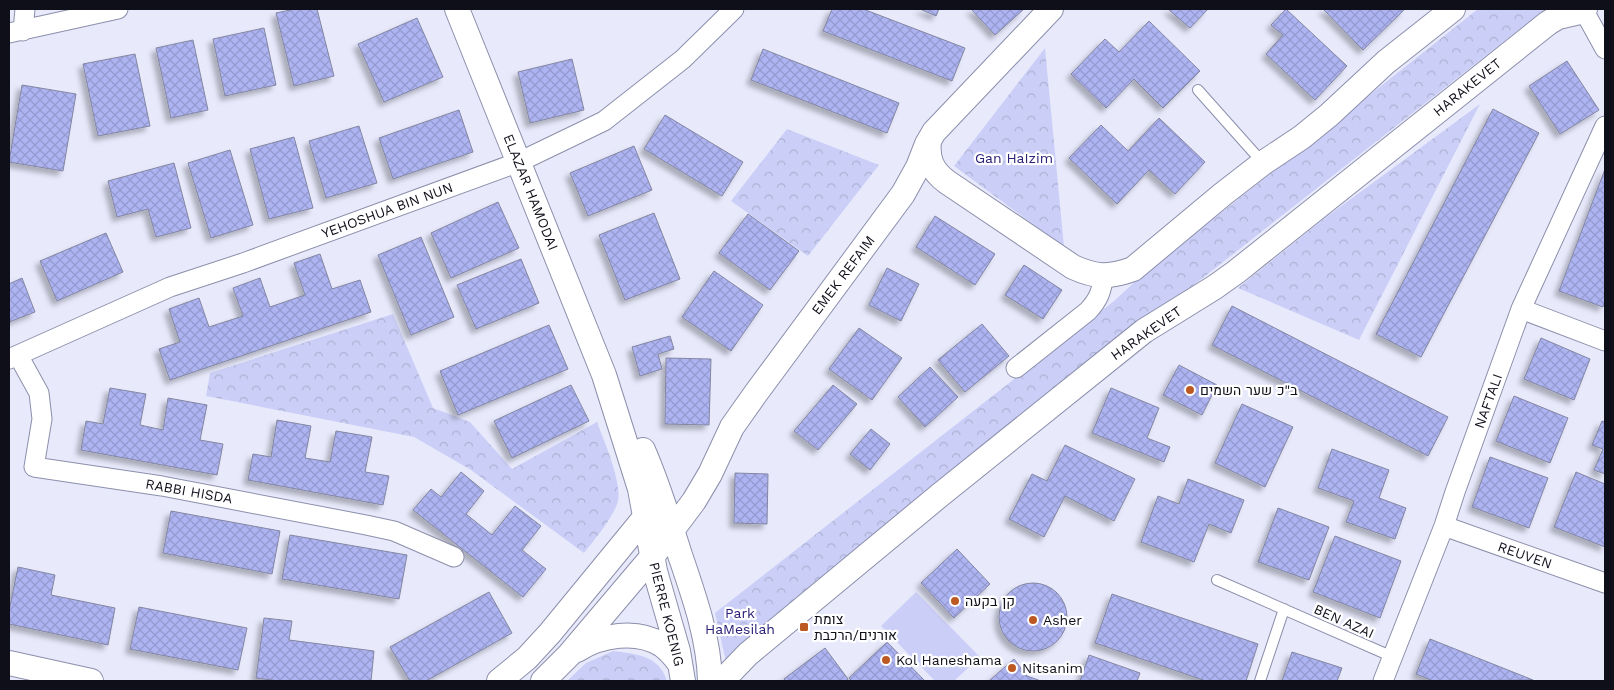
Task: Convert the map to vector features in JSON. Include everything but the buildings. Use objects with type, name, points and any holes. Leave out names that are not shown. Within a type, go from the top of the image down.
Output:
[{"type":"street","points":[[16,32],[25,9]]},
{"type":"street","points":[[16,32],[118,9]]},
{"type":"street","name":"ELAZAR HAMODAI","points":[[457,9],[604,375],[635,471],[646,516]]},
{"type":"street","name":"YEHOSHUA BIN NUN","points":[[14,357],[170,287],[519,162],[604,121],[683,59],[734,9]]},
{"type":"street","name":"EMEK REFAIM","points":[[569,655],[652,557],[700,493],[732,427],[903,194],[934,132],[1051,9]]},
{"type":"street","points":[[929,139],[928,154],[931,165],[943,179],[1073,267],[1087,274],[1118,275],[1133,269],[1263,163],[1302,137],[1329,115],[1386,62],[1453,9]]},
{"type":"street","points":[[1584,10],[1605,49]]},
{"type":"street","name":"HARAKEVET","points":[[722,681],[748,654],[924,508],[1144,331],[1236,272],[1548,23],[1558,17],[1584,10]]},
{"type":"street","name":"NAFTALI","points":[[1384,681],[1444,526],[1521,309],[1605,126]]},
{"type":"street","points":[[1016,368],[1088,311],[1097,301],[1102,290],[1104,276]]},
{"type":"street","points":[[1521,309],[1605,341]]},
{"type":"street","name":"RABBI HISDA","points":[[14,357],[39,393],[42,419],[34,467],[179,489],[366,525],[394,531],[454,557]]},
{"type":"street","name":"ELAZAR HAMODAI","points":[[604,375],[635,430],[648,460],[672,530]]},
{"type":"street","points":[[499,681],[527,658],[550,633],[646,516],[661,521],[672,530]]},
{"type":"street","name":"PIERRE KOENIG","points":[[646,516],[658,588],[673,635],[682,673]]},
{"type":"street","name":"REUVEN","points":[[1444,526],[1605,583]]},
{"type":"street","name":"PIERRE KOENIG","points":[[672,530],[704,633],[708,650],[710,681]]},
{"type":"street","points":[[543,681],[569,655],[586,644],[613,636],[634,636],[661,644],[671,652],[682,673]]},
{"type":"street","points":[[9,663],[91,681]]},
{"type":"lane","points":[[1198,90],[1263,163]]},
{"type":"lane","name":"BEN AZAI","points":[[1217,580],[1393,657]]},
{"type":"lane","points":[[1260,681],[1284,610]]},
{"type":"green space","name":"Park HaMesilah","points":[[1478,9],[1545,9],[1134,332],[726,662],[715,613],[1114,301],[1139,278]]},
{"type":"green space","name":"Gan HaIzim","points":[[1045,48],[1064,247],[954,166]]},
{"type":"green space","points":[[1480,104],[1359,340],[1238,288],[1325,218]]},
{"type":"green space","points":[[787,129],[879,165],[808,256],[731,201]]},
{"type":"green space","points":[[393,314],[433,408],[470,422],[512,469],[597,422],[608,450],[619,493],[616,507],[608,521],[584,553],[471,470],[414,437],[206,396],[210,373]]},
{"type":"green space","points":[[916,592],[980,657],[954,681],[935,681],[881,626]]},
{"type":"green space","points":[[613,651],[646,657],[658,666],[667,681],[567,681],[586,663]]},
{"type":"place","name":"ב\"כ שער השמים","points":[[1190,390]]},
{"type":"place","name":"קן בקעה","points":[[955,601]]},
{"type":"place","name":"Asher","points":[[1033,620]]},
{"type":"place","name":"צומת אורנים/הרכבת","points":[[804,627]]},
{"type":"place","name":"Kol Haneshama","points":[[886,660]]},
{"type":"place","name":"Nitsanim","points":[[1012,668]]}]
